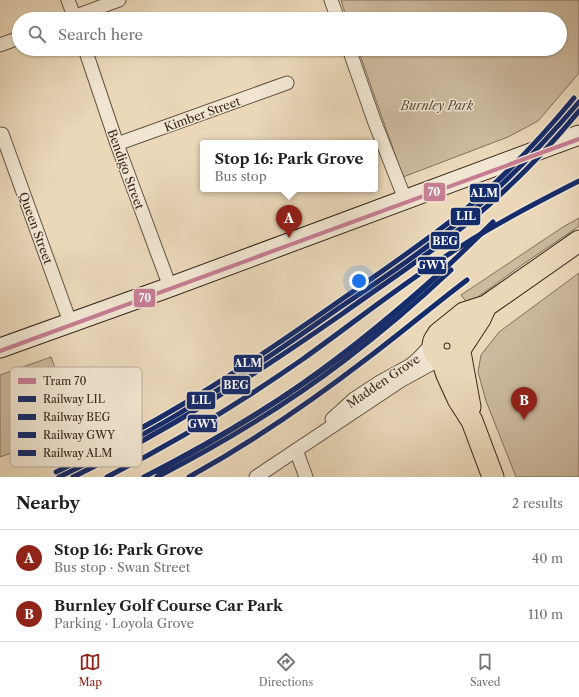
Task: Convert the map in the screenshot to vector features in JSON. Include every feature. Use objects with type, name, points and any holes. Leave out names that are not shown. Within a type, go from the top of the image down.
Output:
[{"type":"main road","points":[[0,348],[170,287],[579,135]]},
{"type":"main road","name":"Madden Grove","points":[[446,349],[464,313],[486,306],[579,241]]},
{"type":"main road","points":[[446,349],[493,477]]},
{"type":"street","points":[[68,0],[71,12]]},
{"type":"street","points":[[88,12],[119,0]]},
{"type":"street","points":[[331,0],[335,12]]},
{"type":"street","points":[[0,45],[12,41]]},
{"type":"street","name":"Bendigo Street","points":[[87,56],[117,144],[170,287]]},
{"type":"street","points":[[351,56],[375,123],[405,199]]},
{"type":"street","name":"Kimber Street","points":[[117,144],[287,83]]},
{"type":"street","name":"Queen Street","points":[[2,134],[70,322]]},
{"type":"street","name":"Madden Grove","points":[[256,477],[296,450],[323,429],[354,399],[418,359],[446,349]]},
{"type":"street","points":[[296,450],[306,477]]},
{"type":"green space","name":"Burnley Park","points":[[341,0],[579,0],[579,73],[538,121],[508,137],[403,177],[360,56],[567,56],[567,12],[345,12]]},
{"type":"green space","points":[[579,218],[579,226],[468,304],[461,295],[563,227]]},
{"type":"green space","points":[[579,273],[579,477],[516,477],[486,401],[478,372],[481,355],[499,332]]},
{"type":"green space","points":[[51,357],[55,367],[23,367]]},
{"type":"green space","points":[[10,371],[10,453],[0,457],[0,375]]},
{"type":"tram line","name":"70","points":[[0,351],[579,139]]},
{"type":"rail line","name":"ALM","points":[[142,427],[209,389],[282,341],[446,225],[492,186],[548,128],[574,98]]},
{"type":"rail line","name":"LIL","points":[[142,435],[212,394],[249,370],[419,253],[481,204],[496,190],[539,147],[579,102]]},
{"type":"rail line","name":"BEG","points":[[142,442],[244,380],[310,336],[455,233],[499,196],[541,155],[579,111]]},
{"type":"rail line","name":"GWY","points":[[142,458],[231,406],[303,359],[442,258],[491,228],[579,181]]},
{"type":"rail line","name":"ALM","points":[[157,472],[243,423],[325,369],[377,329],[422,290],[493,222]]},
{"type":"rail line","name":"LIL","points":[[144,477],[225,433],[265,409],[303,383],[377,327],[447,266]]},
{"type":"rail line","name":"BEG","points":[[157,477],[254,423],[323,377],[386,328],[451,270]]},
{"type":"rail line","name":"GWY","points":[[189,477],[236,450],[304,405],[369,357],[467,280]]},
{"type":"rail line","name":"ALM","points":[[56,472],[66,467]]},
{"type":"rail line","name":"LIL","points":[[59,477],[79,467]]},
{"type":"rail line","name":"BEG","points":[[73,477],[92,467]]},
{"type":"rail line","name":"GWY","points":[[107,477],[126,467]]},
{"type":"place","name":"Stop 16: Park Grove","points":[[289,238]]},
{"type":"place","name":"Burnley Golf Course Car Park","points":[[524,420]]}]
